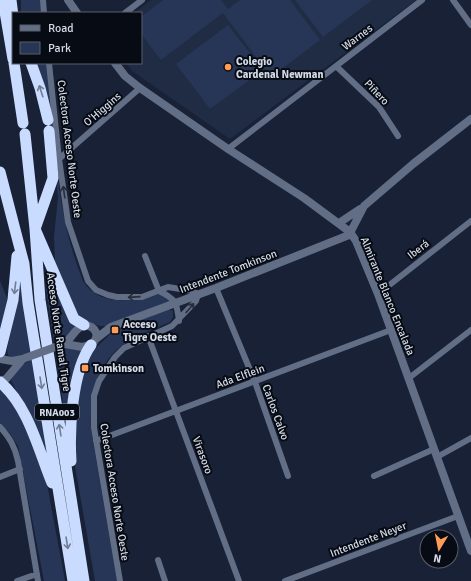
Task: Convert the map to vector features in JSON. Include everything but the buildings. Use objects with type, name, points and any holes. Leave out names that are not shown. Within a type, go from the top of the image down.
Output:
[{"type":"highway","points":[[3,0],[12,53]]},
{"type":"highway","points":[[10,0],[12,12]]},
{"type":"highway","points":[[18,0],[19,12]]},
{"type":"highway","name":"Acceso Norte Ramal Tigre","points":[[14,64],[24,128],[35,229],[40,300],[84,581]]},
{"type":"highway","points":[[30,64],[40,88],[48,125],[53,178],[35,229],[74,319],[89,326]]},
{"type":"highway","name":"RNA003","points":[[0,172],[24,264],[28,303],[73,581]]},
{"type":"highway","points":[[0,198],[11,217]]},
{"type":"highway","points":[[0,352],[13,300],[17,268],[17,236]]},
{"type":"highway","points":[[74,524],[70,444],[72,411],[83,357],[94,342]]},
{"type":"highway","points":[[0,382],[11,393],[29,422],[60,505]]},
{"type":"street","points":[[43,0],[44,12]]},
{"type":"street","points":[[68,0],[76,12]]},
{"type":"street","points":[[126,12],[142,0]]},
{"type":"street","name":"Warnes","points":[[228,149],[422,0]]},
{"type":"street","points":[[453,0],[471,25]]},
{"type":"street","name":"Colectora Acceso Norte Oeste","points":[[49,64],[59,159],[68,222],[84,272],[91,285],[108,296],[129,298],[142,297],[168,287],[192,291],[198,294],[196,301],[179,321],[172,326],[124,348],[107,367],[99,381],[94,396],[93,416],[96,441],[120,581]]},
{"type":"street","name":"Almirante Blanco Encalada","points":[[116,64],[125,76],[140,88],[228,149],[304,198],[350,232],[356,241],[378,294],[471,551]]},
{"type":"street","name":"Piñero","points":[[336,66],[379,107],[398,136]]},
{"type":"street","name":"O'Higgins","points":[[59,159],[140,88]]},
{"type":"street","points":[[339,223],[364,206],[413,164],[471,119]]},
{"type":"street","points":[[350,232],[364,206]]},
{"type":"street","name":"Iberá","points":[[378,294],[471,221]]},
{"type":"street","name":"Intendente Tomkinson","points":[[94,342],[111,327],[339,240],[348,235],[350,232]]},
{"type":"street","points":[[145,256],[159,290],[168,295],[176,303],[179,321]]},
{"type":"street","name":"Carlos Calvo","points":[[216,288],[255,382],[288,476]]},
{"type":"street","points":[[0,359],[12,361],[24,359],[63,344],[71,339],[80,327],[89,326],[96,332],[94,342],[82,347],[63,344]]},
{"type":"street","name":"Intendente Tomkinson","points":[[89,326],[111,327]]},
{"type":"street","name":"Ada Elflein","points":[[96,441],[391,330]]},
{"type":"street","points":[[409,378],[471,330]]},
{"type":"street","name":"Virasoro","points":[[148,336],[239,581]]},
{"type":"street","points":[[0,382],[6,379],[24,359]]},
{"type":"street","points":[[0,427],[15,447],[20,469],[38,581]]},
{"type":"street","points":[[374,476],[471,438]]},
{"type":"street","points":[[0,477],[20,469]]},
{"type":"street","name":"Intendente Neyer","points":[[285,581],[458,516]]},
{"type":"street","points":[[158,560],[165,581]]},
{"type":"street","points":[[17,581],[37,574]]},
{"type":"shaded area","name":"Colegio Cardenal Newman","points":[[151,0],[416,0],[230,139],[132,71],[127,64],[142,64],[142,12],[135,12]]},
{"type":"green space","points":[[21,0],[41,0],[42,12],[21,12]]},
{"type":"green space","points":[[163,0],[221,0],[228,9],[161,60],[142,35],[142,16]]},
{"type":"green space","points":[[240,0],[290,0],[320,40],[271,77],[223,13]]},
{"type":"green space","points":[[295,0],[372,0],[323,37]]},
{"type":"green space","points":[[228,25],[263,70],[210,109],[176,64]]},
{"type":"green space","points":[[33,64],[48,64],[54,146],[61,201],[74,255],[83,281],[91,290],[100,296],[110,299],[133,299],[156,294],[166,290],[169,293],[170,303],[108,326],[100,326],[80,320],[55,262],[54,237],[58,197],[49,109]]},
{"type":"green space","points":[[48,271],[76,326],[64,339],[54,342],[46,290]]},
{"type":"green space","points":[[20,274],[48,456],[11,380],[13,373],[17,368],[28,362],[27,354],[13,357],[8,355],[7,350]]},
{"type":"green space","points":[[0,281],[9,303],[0,337]]},
{"type":"green space","points":[[168,309],[173,311],[173,317],[170,322],[128,341],[106,362],[100,372],[93,394],[91,430],[117,581],[95,581],[75,466],[73,442],[75,411],[84,368],[92,352],[112,332]]},
{"type":"green space","points":[[69,346],[82,349],[78,358],[68,440],[56,353]]},
{"type":"green space","points":[[0,387],[23,418],[47,484],[65,581],[44,581],[18,446],[9,432],[0,425]]},
{"type":"place","name":"Colegio Cardenal Newman","points":[[228,67]]},
{"type":"place","name":"Acceso Tigre Oeste","points":[[115,330]]},
{"type":"place","name":"Tomkinson","points":[[85,368]]}]
